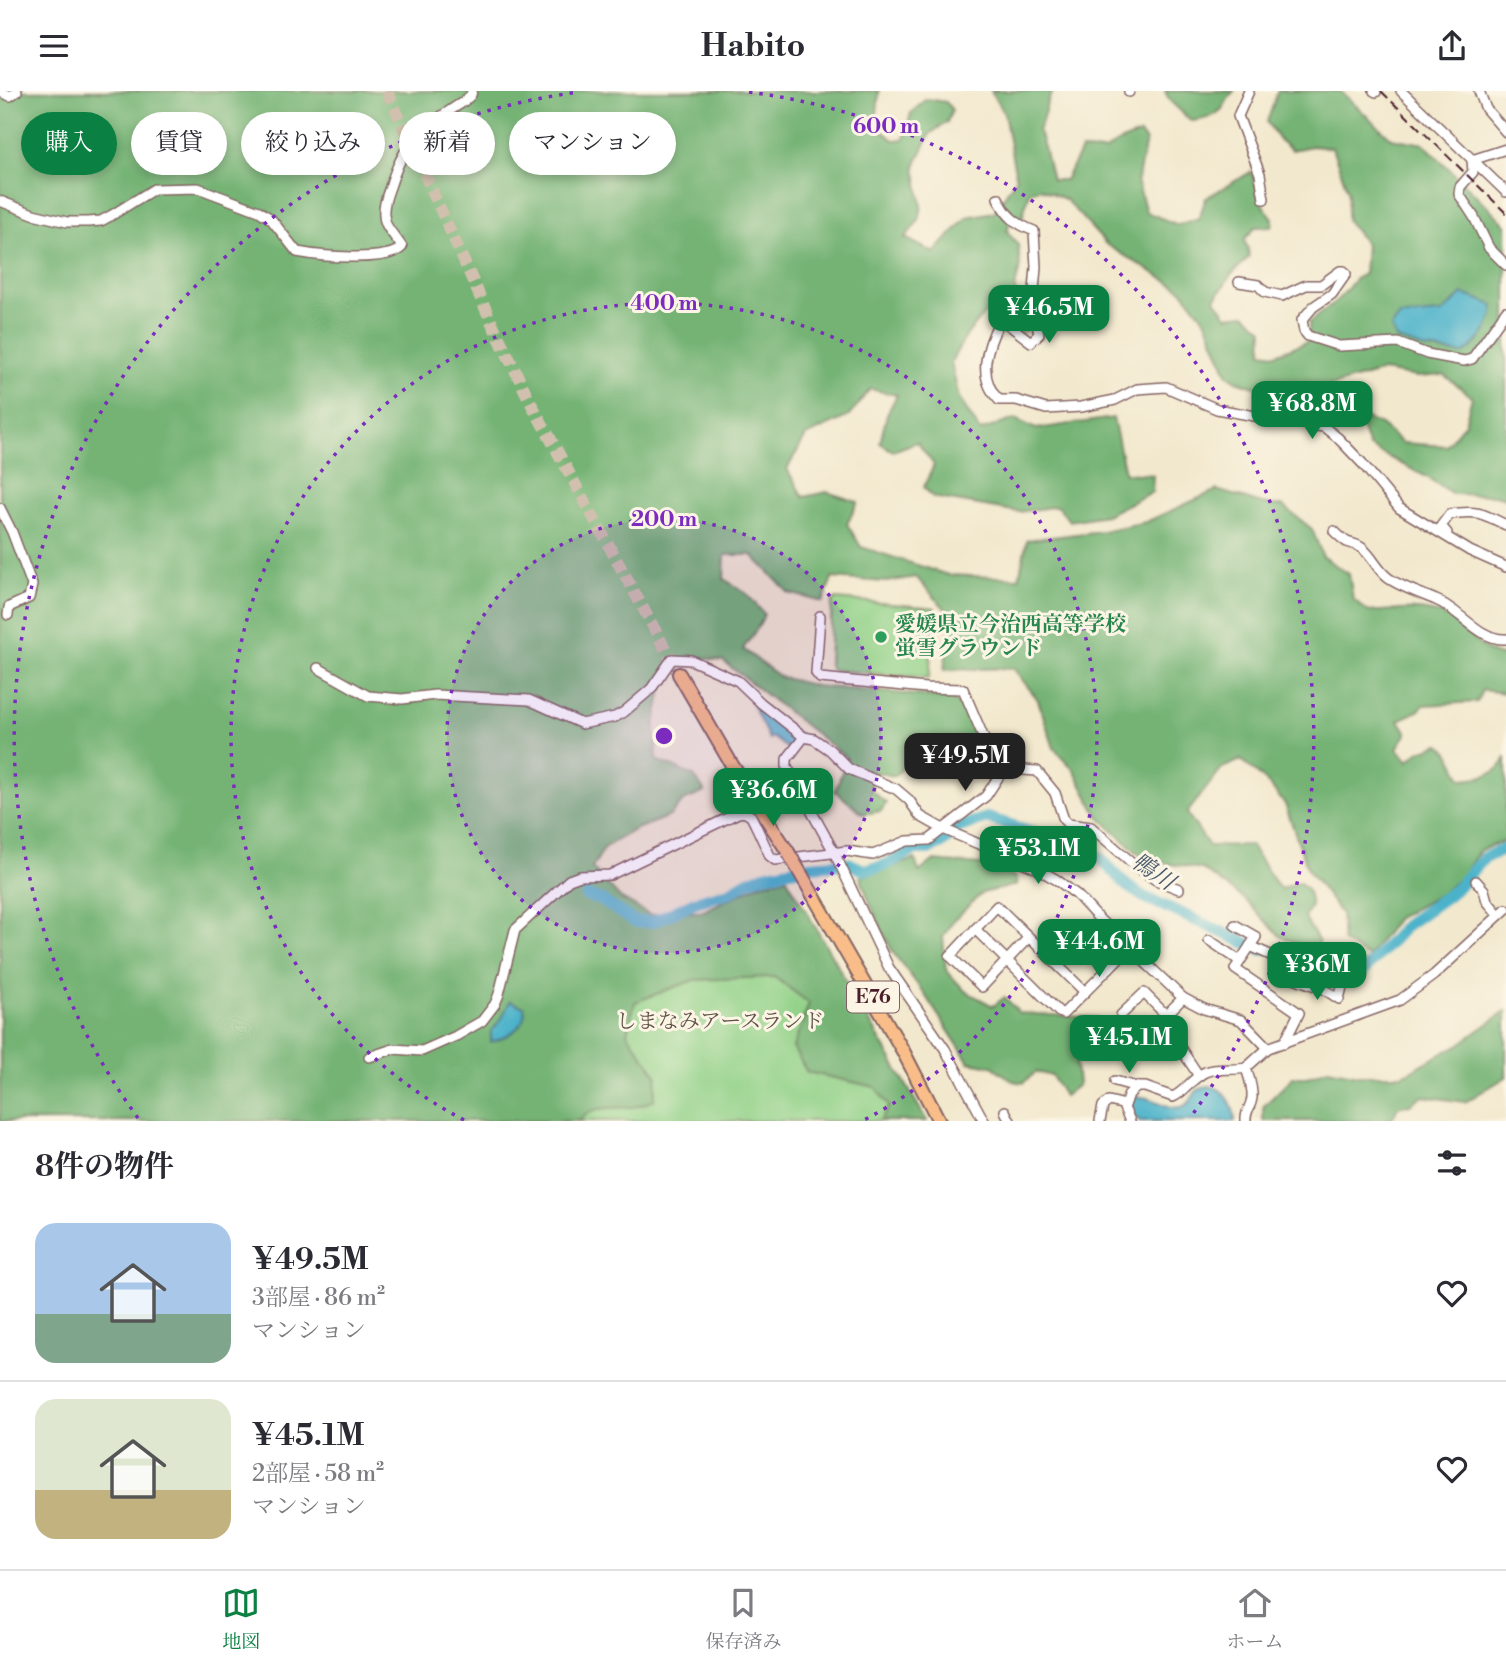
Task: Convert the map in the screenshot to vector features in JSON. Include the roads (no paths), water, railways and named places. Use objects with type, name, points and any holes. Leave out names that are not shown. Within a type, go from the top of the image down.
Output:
[{"type":"highway","name":"E76","points":[[679,674],[732,765],[788,852],[904,1051],[939,1121]]},
{"type":"street","points":[[0,92],[10,96],[17,91]]},
{"type":"street","points":[[0,201],[67,222],[88,222],[101,221],[154,189],[198,188],[260,211],[271,219],[298,252],[334,257],[392,254],[402,247],[388,229],[383,213],[386,197],[402,155],[411,140],[463,102],[472,91]]},
{"type":"street","points":[[1249,91],[1238,116],[1260,174],[1264,199]]},
{"type":"street","points":[[1401,91],[1506,192]]},
{"type":"street","points":[[1479,91],[1486,109],[1506,132]]},
{"type":"street","points":[[1472,160],[1506,149]]},
{"type":"street","points":[[1472,160],[1473,172],[1460,187],[1459,194],[1489,248],[1506,265]]},
{"type":"street","points":[[998,198],[1004,213],[1019,225],[1034,231],[1036,267],[1032,302],[1040,334],[1031,342],[1000,320],[988,343],[985,371],[989,390],[999,400],[1016,400],[1046,409],[1081,407],[1115,400],[1137,389],[1166,387],[1217,409],[1271,419],[1294,418],[1310,425],[1324,427],[1338,438],[1399,508],[1470,551],[1506,568]]},
{"type":"street","points":[[1239,282],[1258,285],[1265,292],[1282,296],[1306,285],[1321,285],[1344,271],[1346,274],[1332,295],[1313,307],[1302,320],[1308,336],[1339,346],[1398,343],[1427,354],[1464,361],[1472,359],[1506,311]]},
{"type":"street","points":[[0,508],[32,585],[29,598],[9,607],[8,615]]},
{"type":"street","points":[[1453,539],[1441,526],[1450,514],[1479,512],[1506,525]]},
{"type":"street","points":[[1334,531],[1346,541],[1359,545],[1384,575],[1393,581],[1421,596],[1436,600],[1486,634],[1506,639]]},
{"type":"street","points":[[820,616],[816,673],[820,678],[963,689],[986,743],[1003,771]]},
{"type":"street","points":[[318,668],[368,696],[402,699],[445,695],[528,700],[582,724],[615,717],[624,712],[651,689],[672,659],[691,660],[738,681],[804,737],[822,743],[849,769],[896,789],[909,800],[920,816],[943,829],[1037,867],[1057,880],[1077,895],[1183,998],[1204,1009],[1241,1020],[1268,1048]]},
{"type":"street","points":[[804,737],[787,759],[787,767],[834,852],[888,968],[944,1049],[984,1121]]},
{"type":"street","points":[[369,1057],[393,1049],[422,1051],[482,1021],[499,994],[515,930],[569,880],[580,876],[610,875],[726,818],[744,812],[751,816],[770,856],[775,860],[847,851],[873,855],[907,841],[929,840],[986,796],[1003,771],[1037,771],[1055,793],[1064,820],[1068,824],[1091,828],[1136,867],[1156,880],[1179,889]]},
{"type":"street","points":[[1115,1081],[1173,1097],[1183,1093],[1199,1076],[1210,1070],[1246,1068],[1268,1048],[1400,1000],[1434,975],[1502,912],[1487,901],[1484,890],[1476,881]]},
{"type":"street","points":[[1030,937],[982,987],[950,956],[997,906],[1030,937],[1051,957],[1085,992]]},
{"type":"street","points":[[1235,925],[1256,937],[1238,964]]},
{"type":"street","points":[[975,929],[1063,1014],[1129,947]]},
{"type":"street","points":[[1051,957],[1074,934],[1109,968]]},
{"type":"street","points":[[1209,940],[1299,1013],[1283,1043]]},
{"type":"street","points":[[1250,946],[1288,963],[1283,974],[1324,989],[1338,1001],[1343,983],[1342,949],[1348,947]]},
{"type":"street","points":[[1121,1015],[1144,993],[1166,1015],[1183,998]]},
{"type":"street","points":[[1125,1038],[1142,1038],[1181,1049],[1199,1076]]},
{"type":"street","points":[[1246,1068],[1251,1081],[1252,1100],[1245,1112],[1246,1121]]},
{"type":"street","points":[[1130,1121],[1124,1108],[1129,1094],[1137,1087]]},
{"type":"street","points":[[1100,1121],[1103,1106],[1109,1101],[1125,1105]]},
{"type":"street","points":[[1005,1111],[1010,1121]]},
{"type":"water","points":[[1463,294],[1494,305],[1491,320],[1484,333],[1475,345],[1463,354],[1426,349],[1397,340],[1391,328],[1400,316],[1442,313]]},
{"type":"water","points":[[752,704],[760,705],[802,737],[791,751],[772,737],[769,739]]},
{"type":"water","points":[[510,1001],[524,1007],[523,1020],[515,1030],[491,1042],[491,1032]]},
{"type":"water","points":[[1210,1086],[1221,1090],[1228,1099],[1235,1121],[1140,1121],[1132,1111],[1133,1098],[1146,1098],[1178,1107],[1188,1103],[1199,1089]]},
{"type":"waterway","name":"鴨川","points":[[587,896],[601,900],[635,922],[653,922],[695,902],[730,892],[765,875],[810,866],[848,863],[864,870],[883,866],[916,849],[928,849],[942,843],[959,827],[987,818],[1083,847],[1099,857],[1127,886],[1144,897],[1262,950]]},
{"type":"waterway","name":"鴨川","points":[[1279,956],[1351,981],[1361,974],[1406,925],[1455,890],[1485,857],[1506,849]]},
{"type":"tunnel","points":[[387,91],[532,405],[679,674]]},
{"type":"railway","points":[[1381,91],[1506,213]]},
{"type":"place","name":"愛媛県立今治西高等学校 蛍雪グラウンド","points":[[881,637]]},
{"type":"park label","name":"しまなみアースランド","points":[[720,1022]]}]
